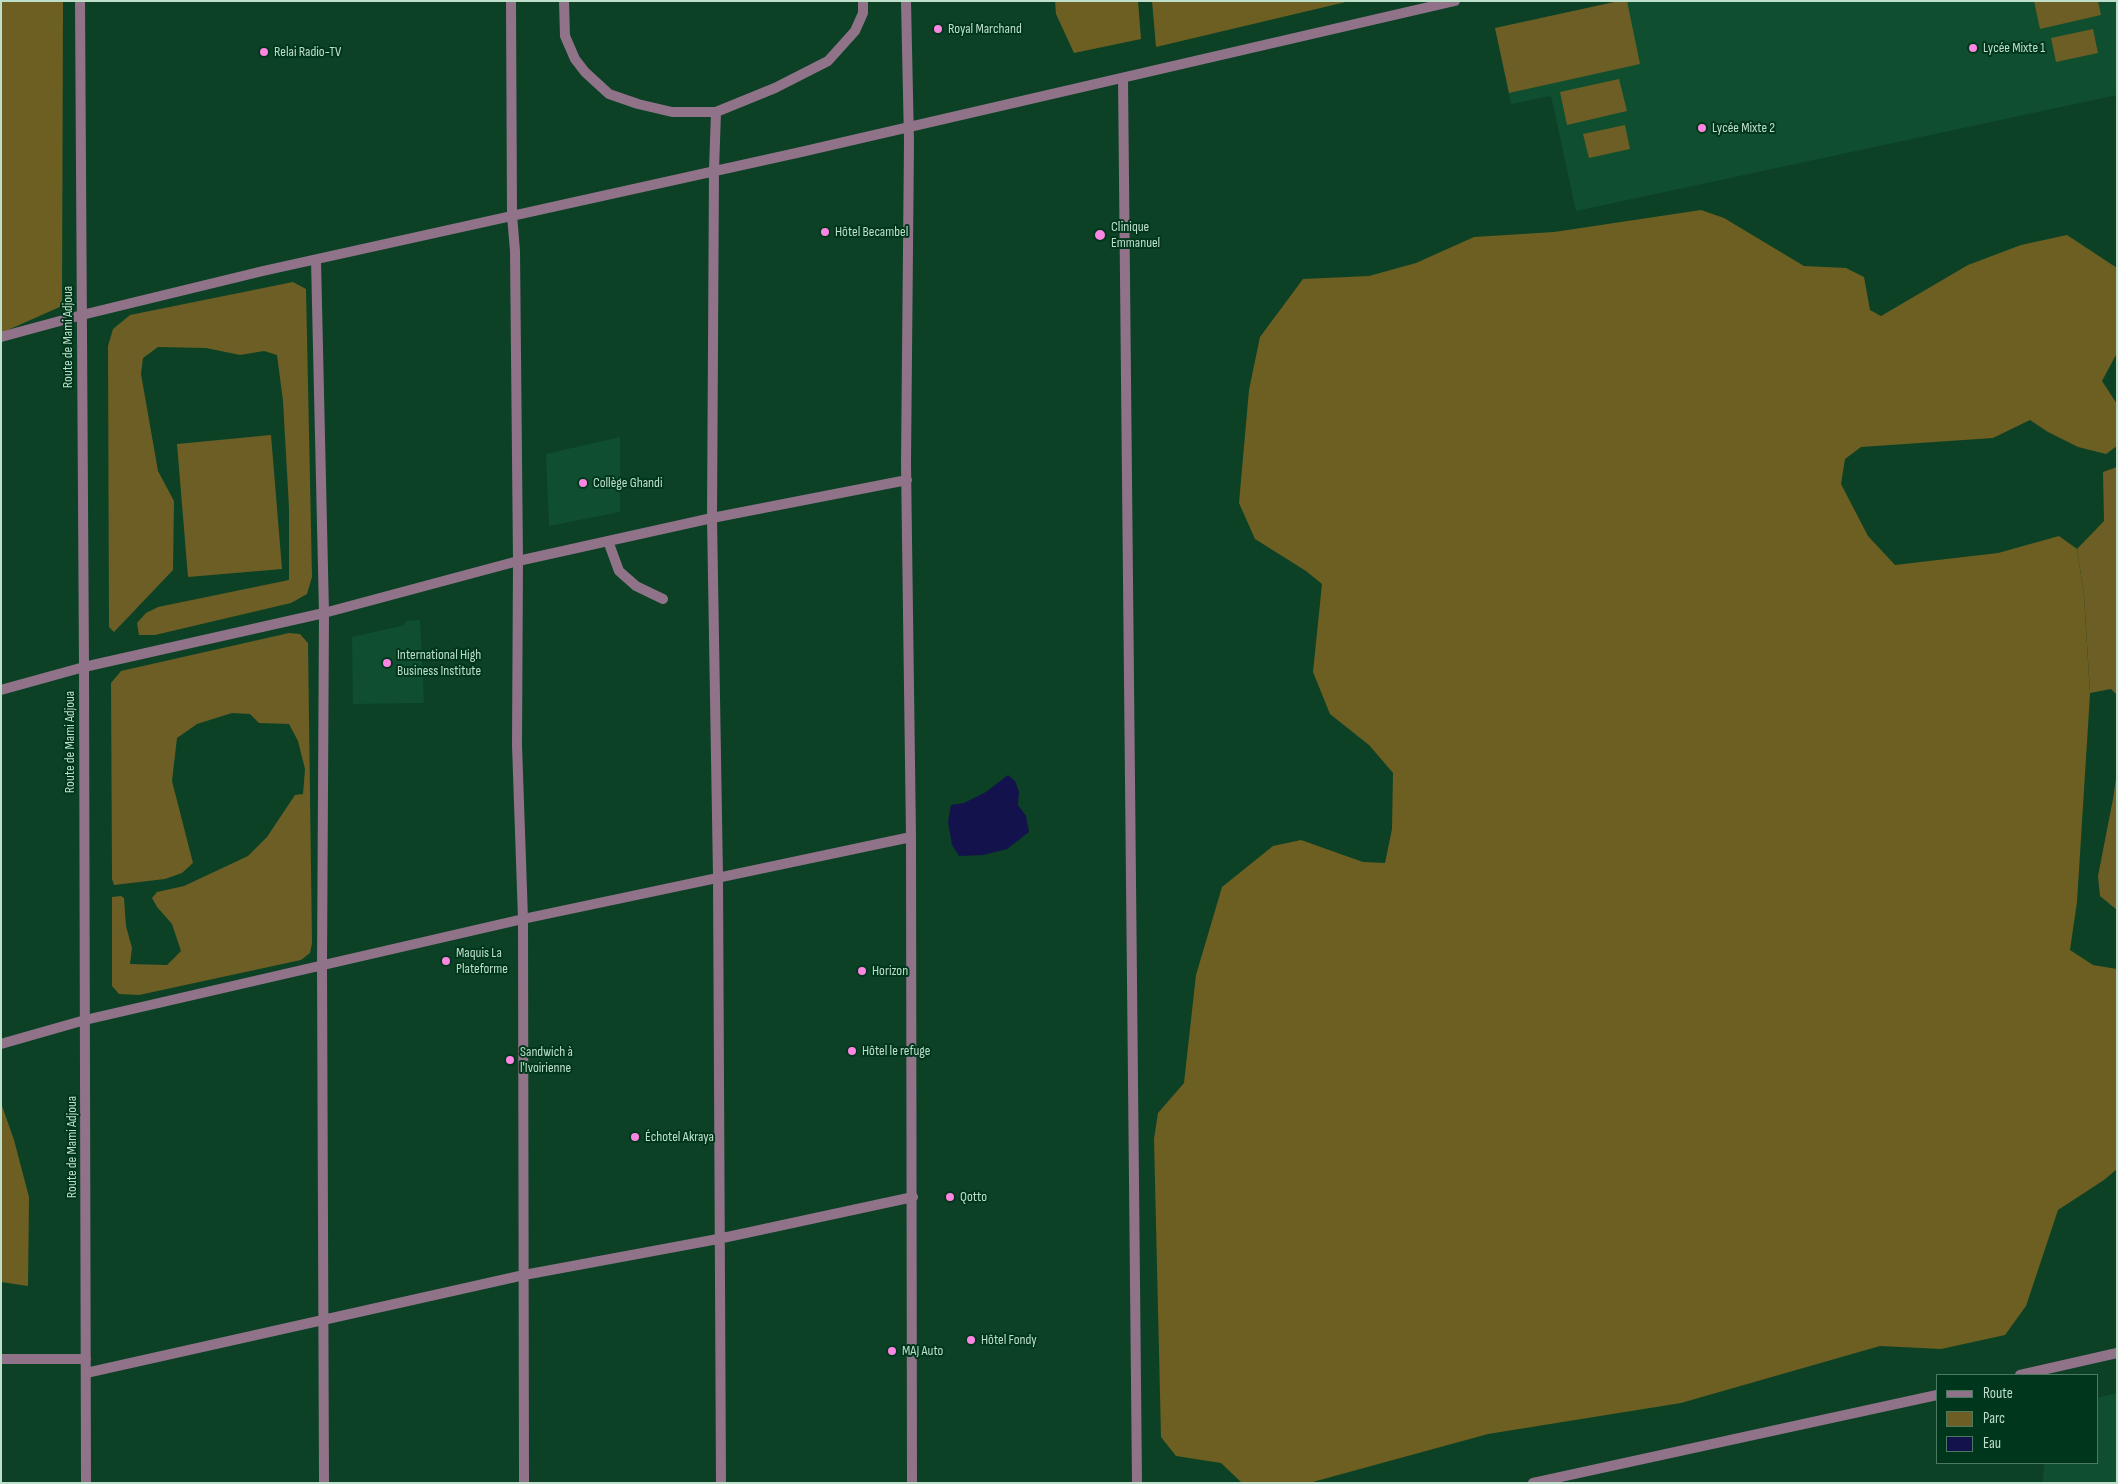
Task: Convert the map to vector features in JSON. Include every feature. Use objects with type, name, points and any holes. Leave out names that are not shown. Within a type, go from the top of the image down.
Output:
[{"type":"street","name":"Route de Mami Adjoua","points":[[80,1],[86,1483]]},
{"type":"street","points":[[512,1],[512,215],[515,251],[518,561],[517,745],[523,918],[524,1483]]},
{"type":"street","points":[[564,1],[565,36],[574,58],[585,72],[609,94],[638,104],[672,112],[716,112],[775,88],[828,61],[855,31],[863,13],[863,1]]},
{"type":"street","points":[[906,1],[908,127],[907,480],[913,1197],[912,1483]]},
{"type":"street","points":[[1,337],[262,271],[908,127],[1454,1]]},
{"type":"street","points":[[1123,78],[1137,1483]]},
{"type":"street","points":[[716,112],[712,518],[718,876],[718,1239],[721,1483]]},
{"type":"street","points":[[316,260],[324,613],[322,965],[324,1483]]},
{"type":"street","points":[[1,690],[84,667],[324,613],[518,561],[712,518],[907,480]]},
{"type":"street","points":[[608,541],[619,571],[636,586],[664,599]]},
{"type":"street","points":[[1,1044],[85,1020],[523,918],[911,837]]},
{"type":"street","points":[[86,1373],[524,1275],[718,1239],[913,1197]]},
{"type":"street","points":[[2024,1374],[2117,1353]]},
{"type":"street","points":[[1,1359],[86,1359]]},
{"type":"street","points":[[1533,1483],[1936,1394]]},
{"type":"shaded area","points":[[1,1],[63,1],[62,306],[1,333]]},
{"type":"shaded area","points":[[1055,1],[1138,1],[1141,39],[1074,53],[1056,14]]},
{"type":"shaded area","points":[[1152,1],[1350,1],[1156,47]]},
{"type":"shaded area","name":"Lycée Mixte 2","points":[[1619,1],[2117,1],[2117,95],[1576,211],[1551,96],[1511,104],[1495,28]]},
{"type":"shaded area","points":[[1701,210],[1724,218],[1804,266],[1846,268],[1864,277],[1870,310],[1881,316],[1968,265],[2021,245],[2067,235],[2117,268],[2117,353],[2102,381],[2117,404],[2117,446],[2106,454],[2078,447],[2048,432],[2030,420],[1993,438],[1861,447],[1845,459],[1841,484],[1868,536],[1895,565],[1998,553],[2059,536],[2077,549],[2084,595],[2090,694],[2077,902],[2070,950],[2093,965],[2117,969],[2117,1169],[2104,1180],[2058,1210],[2026,1306],[2005,1335],[1941,1349],[1880,1346],[1681,1403],[1488,1434],[1309,1483],[1242,1483],[1221,1463],[1176,1456],[1161,1437],[1154,1139],[1158,1113],[1184,1083],[1196,975],[1222,887],[1273,846],[1301,840],[1363,862],[1385,863],[1392,829],[1393,773],[1369,745],[1330,714],[1313,672],[1322,584],[1306,571],[1255,539],[1239,503],[1249,390],[1260,337],[1303,279],[1369,276],[1416,263],[1474,237],[1554,232]]},
{"type":"shaded area","name":"Collège Ghandi","points":[[620,437],[620,512],[549,526],[546,454]]},
{"type":"shaded area","name":"International High Business Institute","points":[[420,620],[424,703],[353,704],[352,637],[405,625],[405,621]]},
{"type":"shaded area","points":[[1,1103],[14,1140],[29,1197],[28,1286],[1,1282]]},
{"type":"shaded area","points":[[2117,1393],[2117,1482],[2043,1483],[2044,1464],[2098,1464],[2098,1398]]},
{"type":"green space","points":[[1619,1],[1627,1],[1640,64],[1509,93],[1495,28]]},
{"type":"green space","points":[[2034,1],[2098,1],[2101,15],[2040,29]]},
{"type":"green space","points":[[2093,29],[2098,53],[2056,62],[2051,38]]},
{"type":"green space","points":[[1619,79],[1627,111],[1567,125],[1560,92]]},
{"type":"green space","points":[[1625,125],[1630,149],[1589,158],[1583,134]]},
{"type":"green space","points":[[293,282],[306,289],[312,577],[307,594],[291,603],[155,635],[139,635],[137,623],[146,613],[158,607],[289,580],[289,508],[283,401],[277,355],[264,351],[240,355],[206,348],[158,347],[143,358],[141,374],[158,471],[174,501],[173,570],[114,632],[109,627],[108,346],[113,329],[130,315]]},
{"type":"green space","points":[[271,435],[282,569],[188,577],[177,444]]},
{"type":"green space","points":[[2117,467],[2117,695],[2111,689],[2090,693],[2084,595],[2077,549],[2104,521],[2103,472]]},
{"type":"green space","points":[[289,633],[300,634],[308,643],[312,943],[310,953],[301,960],[139,995],[119,994],[112,986],[112,897],[121,896],[124,898],[126,926],[132,948],[130,964],[167,965],[181,951],[172,924],[157,907],[152,898],[157,892],[184,886],[248,856],[267,837],[295,795],[303,794],[305,769],[298,741],[289,724],[259,723],[250,714],[232,713],[197,724],[177,738],[172,781],[193,863],[182,873],[165,879],[114,885],[112,879],[111,683],[121,671]]},
{"type":"green space","points":[[2117,772],[2117,910],[2100,896],[2098,876]]},
{"type":"water","points":[[1008,775],[1015,781],[1019,792],[1018,805],[1026,816],[1029,832],[1007,849],[983,855],[959,856],[952,845],[948,822],[951,805],[964,803],[986,792]]},
{"type":"place","name":"Royal Marchand","points":[[938,29]]},
{"type":"place","name":"Lycée Mixte 1","points":[[1973,48]]},
{"type":"place","name":"Relai Radio-TV","points":[[264,52]]},
{"type":"place","name":"Lycée Mixte 2","points":[[1702,128]]},
{"type":"place","name":"Hôtel Becambel","points":[[825,232]]},
{"type":"place","name":"Clinique Emmanuel","points":[[1100,235]]},
{"type":"place","name":"Collège Ghandi","points":[[583,483]]},
{"type":"place","name":"International High Business Institute","points":[[387,663]]},
{"type":"place","name":"Maquis La Plateforme","points":[[446,961]]},
{"type":"place","name":"Horizon","points":[[862,971]]},
{"type":"place","name":"Hôtel le refuge","points":[[852,1051]]},
{"type":"place","name":"Sandwich à l'Ivoirienne","points":[[510,1060]]},
{"type":"place","name":"Échotel Akraya","points":[[635,1137]]},
{"type":"place","name":"Qotto","points":[[950,1197]]},
{"type":"place","name":"Hôtel Fondy","points":[[971,1340]]},
{"type":"place","name":"MAJ Auto","points":[[892,1351]]}]
